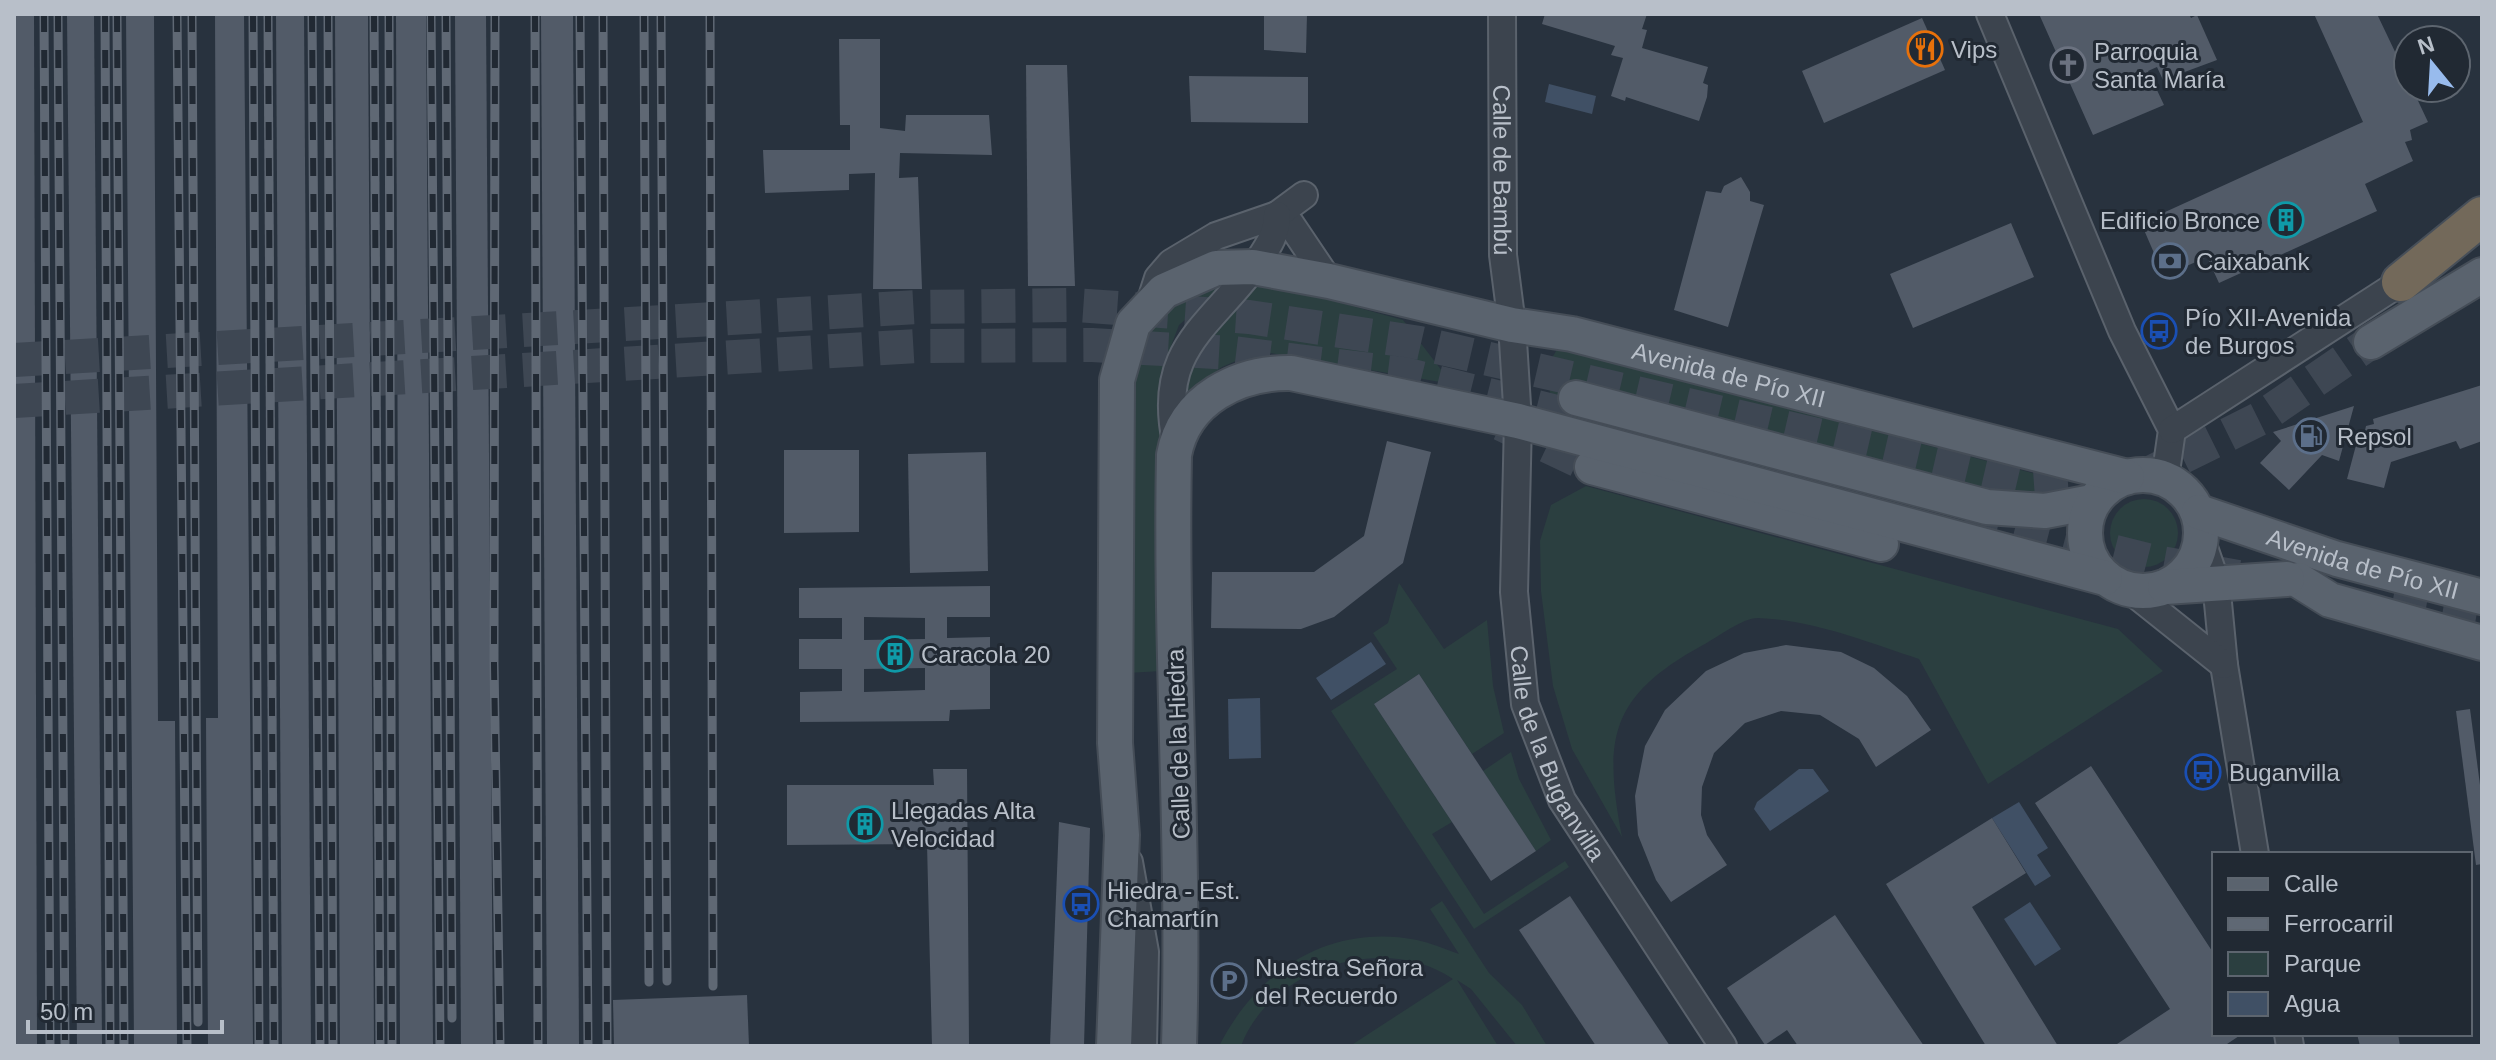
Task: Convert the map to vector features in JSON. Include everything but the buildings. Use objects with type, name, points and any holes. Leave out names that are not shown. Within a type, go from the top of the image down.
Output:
[{"type":"highway","points":[[2401,282],[2482,216]]},
{"type":"main road","points":[[2401,282],[2482,238]]},
{"type":"main road","points":[[1114,1046],[1122,835],[1115,743],[1117,380],[1133,324],[1164,291],[1202,272],[1230,265],[1329,281]]},
{"type":"main road","points":[[2371,342],[2482,275]]},
{"type":"main road","name":"Avenida de Pío XII","points":[[1329,281],[1512,325],[1572,334],[2127,477]]},
{"type":"main road","points":[[1176,442],[1184,425],[1212,397],[1233,383],[1268,373],[1291,373],[1518,421],[2118,584],[2165,587],[2183,576],[2195,559],[2200,526],[2186,493],[2165,479],[2146,475],[2127,477],[2112,484],[2092,502],[2045,511],[1987,507],[1576,398]]},
{"type":"main road","name":"Calle de la Hiedra","points":[[1176,442],[1174,692],[1182,864],[1179,1046]]},
{"type":"main road","points":[[1592,467],[1920,555],[2049,563]]},
{"type":"main road","points":[[2092,502],[2085,527],[2086,546],[2093,564],[2118,584]]},
{"type":"main road","name":"Avenida de Pío XII","points":[[2200,526],[2482,597]]},
{"type":"main road","name":"Avenida de Pío XII","points":[[2165,587],[2292,580],[2333,583],[2482,622]]},
{"type":"main road","points":[[2292,580],[2330,600],[2482,643]]},
{"type":"street","name":"Calle de Bambú","points":[[1502,14],[1503,255],[1512,325],[1518,421]]},
{"type":"street","points":[[1990,14],[2122,331],[2172,430],[2165,479]]},
{"type":"street","points":[[1150,303],[1158,278],[1171,263],[1216,236],[1277,215],[1304,195]]},
{"type":"street","points":[[1277,215],[1290,223],[1329,281]]},
{"type":"street","name":"Calle de la Hiedra","points":[[1176,442],[1172,392],[1177,363],[1207,319],[1253,267],[1275,235],[1277,215]]},
{"type":"street","points":[[2172,430],[2401,282]]},
{"type":"street","name":"Calle de la Buganvilla","points":[[1518,421],[1514,592],[1525,704],[1562,800],[1723,1046]]},
{"type":"street","points":[[2200,526],[2216,582],[2224,665],[2255,852]]},
{"type":"street","points":[[2118,584],[2224,665]]},
{"type":"street","points":[[1122,835],[1138,902],[1145,952],[1143,1046]]},
{"type":"green space","points":[[1217,281],[1222,287],[1179,325],[1160,375],[1161,671],[1128,673],[1127,405],[1145,331],[1180,299]]},
{"type":"green space","points":[[1265,282],[1403,320],[1452,384],[1259,351],[1222,367],[1185,395],[1190,362],[1197,348],[1230,309],[1255,286]]},
{"type":"green space","points":[[1558,348],[2036,474],[2042,483],[2034,493],[2008,500],[1566,407],[1551,397],[1545,369]]},
{"type":"green space","points":[[1586,486],[2118,629],[2163,671],[1988,784],[1919,659],[1819,627],[1758,618],[1745,621],[1672,664],[1631,702],[1620,723],[1615,746],[1616,802],[1622,837],[1572,749],[1553,686],[1541,591],[1540,541],[1551,505]]},
{"type":"green space","points":[[2151,499],[2172,514],[2178,533],[2176,546],[2168,557],[2151,567],[2137,567],[2120,557],[2112,546],[2110,526],[2120,509],[2131,501]]},
{"type":"green space","points":[[1399,583],[1444,649],[1487,620],[1493,686],[1504,733],[1472,754],[1419,674],[1374,704],[1452,822],[1432,834],[1484,914],[1565,861],[1569,867],[1474,929],[1331,711],[1397,669],[1373,633],[1388,623]]},
{"type":"green space","points":[[1511,752],[1519,779],[1551,840],[1536,851],[1483,771]]},
{"type":"green space","points":[[1442,901],[1489,973],[1522,1005],[1547,1046],[1517,1046],[1471,989],[1457,980],[1498,1046],[1350,1046],[1453,979],[1426,965],[1395,959],[1364,959],[1332,966],[1303,978],[1277,996],[1256,1019],[1241,1046],[1219,1046],[1254,995],[1300,958],[1326,946],[1354,939],[1385,937],[1417,940],[1459,954],[1430,909]]},
{"type":"water","points":[[1549,84],[1596,96],[1592,114],[1545,102]]},
{"type":"water","points":[[1371,642],[1386,664],[1331,700],[1316,678]]},
{"type":"water","points":[[1260,698],[1261,758],[1229,759],[1228,699]]},
{"type":"water","points":[[1799,769],[1813,769],[1829,791],[1770,831],[1754,809],[1757,802]]},
{"type":"water","points":[[2019,802],[2048,848],[2037,855],[2051,876],[2035,886],[1992,818]]},
{"type":"water","points":[[2030,902],[2061,949],[2035,966],[2004,919]]},
{"type":"tunnel","points":[[14,360],[917,307],[1074,305],[1249,317],[1420,343],[2029,484],[2144,476],[2259,419],[2371,342]]},
{"type":"tunnel","points":[[14,401],[916,346],[1092,345],[1232,353],[1404,374],[1705,449]]},
{"type":"tunnel","points":[[1501,424],[1592,467]]},
{"type":"tunnel","points":[[1966,514],[2151,561],[2238,577]]},
{"type":"tunnel","points":[[2392,605],[2482,621]]},
{"type":"railway","points":[[44,14],[50,1046]]},
{"type":"railway","points":[[58,14],[65,1046]]},
{"type":"railway","points":[[105,14],[110,1046]]},
{"type":"railway","points":[[117,14],[124,1046]]},
{"type":"railway","points":[[177,14],[187,1046]]},
{"type":"railway","points":[[192,14],[198,1022]]},
{"type":"railway","points":[[253,14],[259,1046]]},
{"type":"railway","points":[[268,14],[274,1046]]},
{"type":"railway","points":[[312,14],[320,1046]]},
{"type":"railway","points":[[328,14],[333,1046]]},
{"type":"railway","points":[[374,14],[380,1046]]},
{"type":"railway","points":[[389,14],[392,1046]]},
{"type":"railway","points":[[431,14],[440,1046]]},
{"type":"railway","points":[[446,14],[452,1018]]},
{"type":"railway","points":[[495,14],[494,664],[500,1046]]},
{"type":"railway","points":[[535,14],[538,1046]]},
{"type":"railway","points":[[580,14],[588,1046]]},
{"type":"railway","points":[[603,14],[607,1046]]},
{"type":"railway","points":[[644,14],[649,982]]},
{"type":"railway","points":[[661,14],[667,981]]},
{"type":"railway","points":[[710,14],[713,986]]},
{"type":"place","name":"Vips","points":[[1925,49]]},
{"type":"place","name":"Parroquia Santa María","points":[[2068,65]]},
{"type":"place","name":"Edificio Bronce","points":[[2286,220]]},
{"type":"place","name":"Caixabank","points":[[2170,261]]},
{"type":"place","name":"Pío XII-Avenida de Burgos","points":[[2159,331]]},
{"type":"place","name":"Repsol","points":[[2311,436]]},
{"type":"place","name":"Caracola 20","points":[[895,654]]},
{"type":"place","name":"Buganvilla","points":[[2203,772]]},
{"type":"place","name":"Llegadas Alta Velocidad","points":[[865,824]]},
{"type":"place","name":"Hiedra - Est. Chamartín","points":[[1081,904]]},
{"type":"place","name":"Nuestra Señora del Recuerdo","points":[[1229,981]]}]
